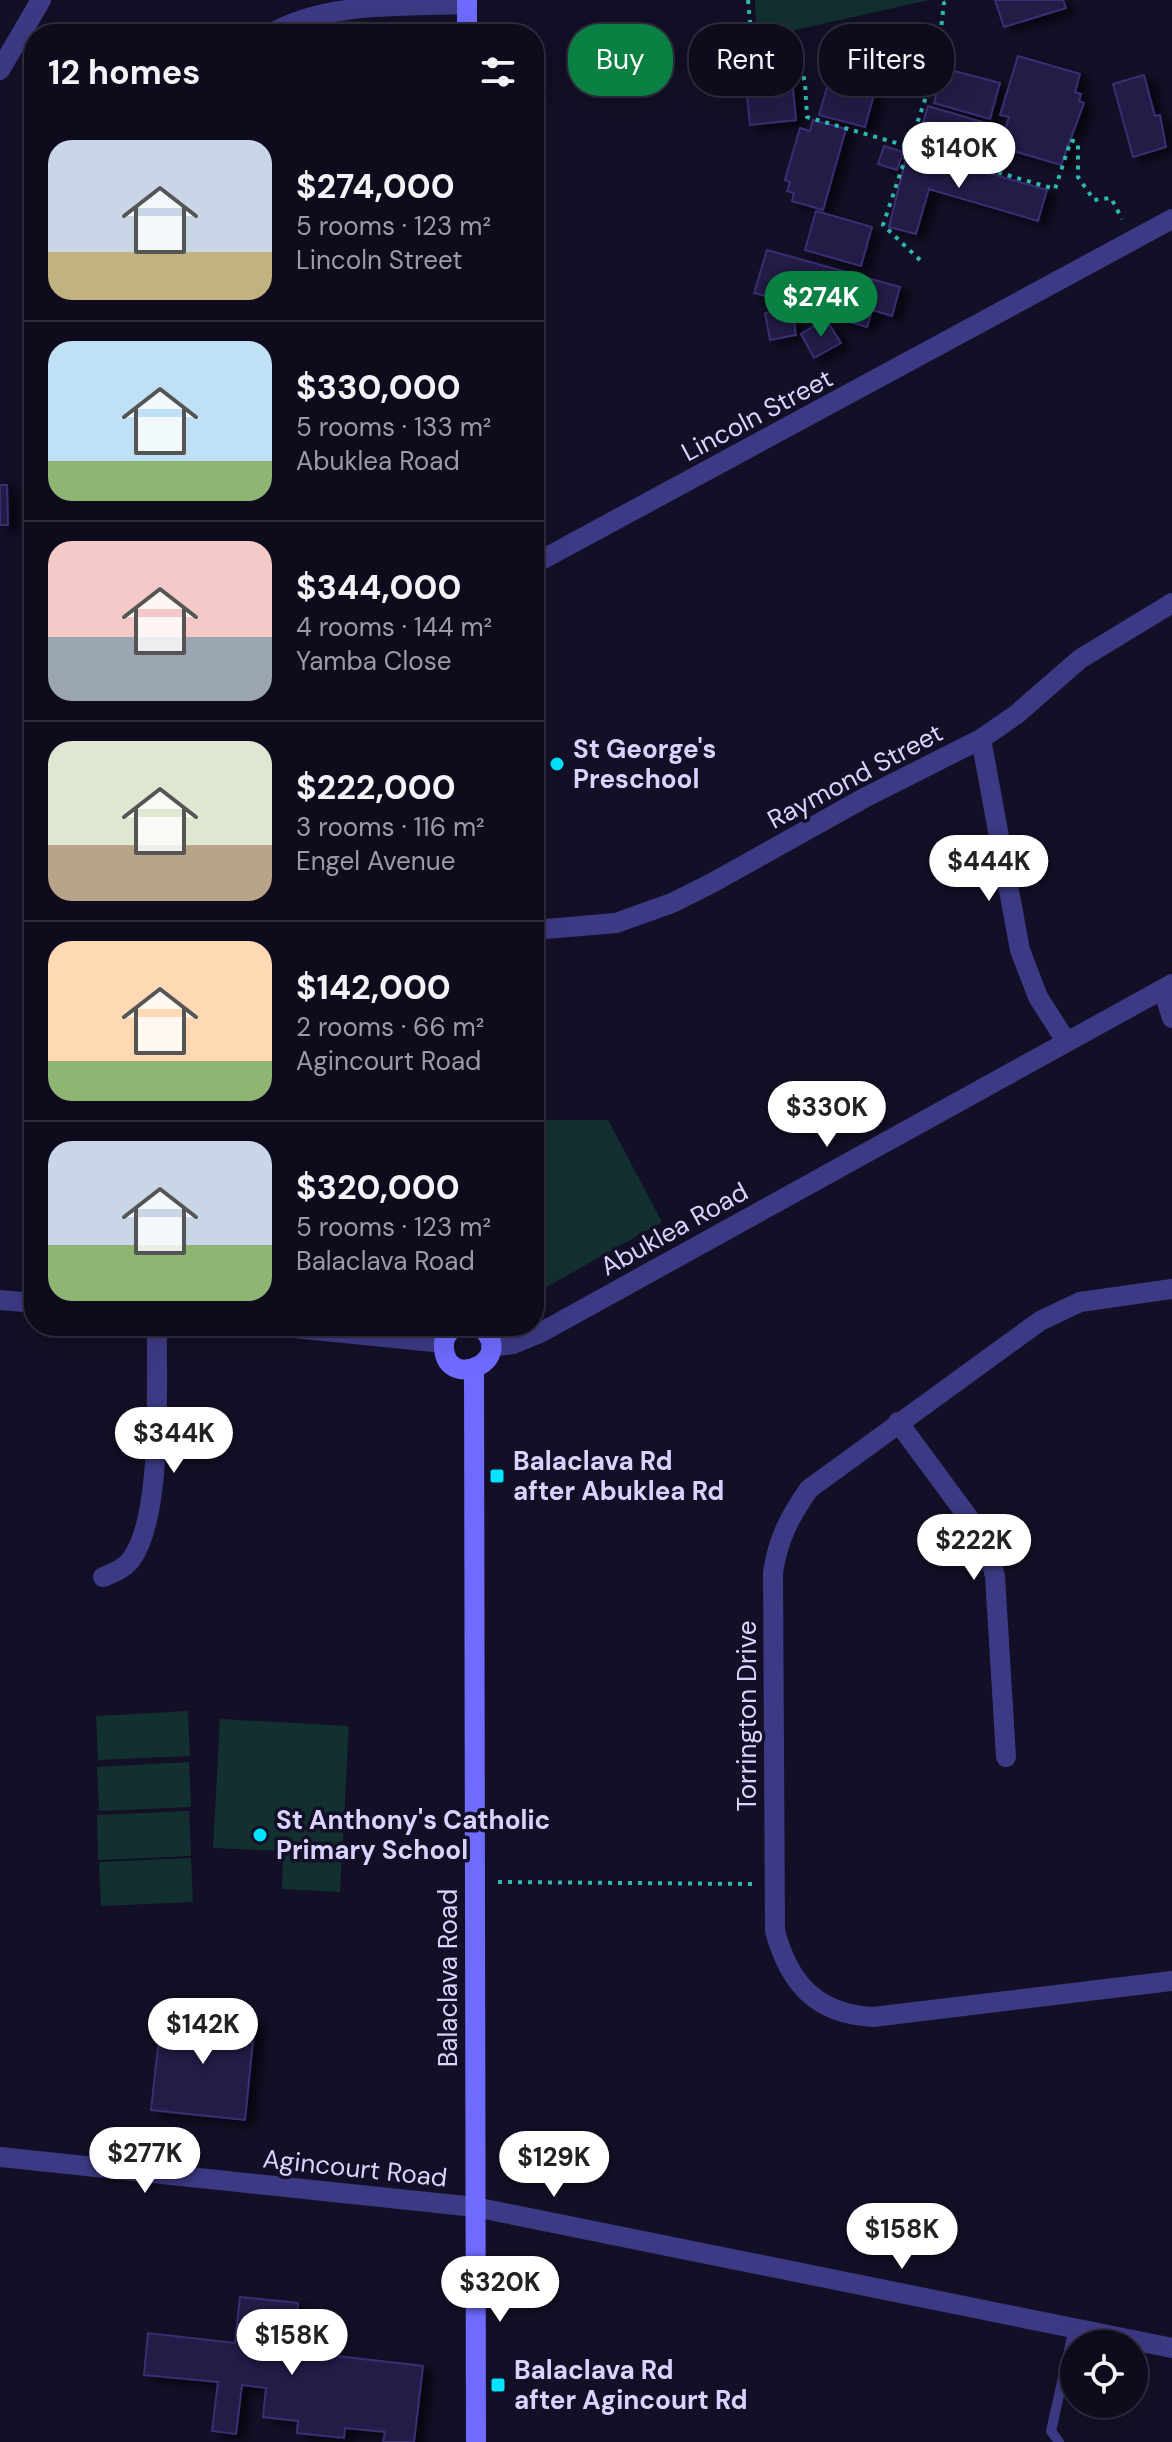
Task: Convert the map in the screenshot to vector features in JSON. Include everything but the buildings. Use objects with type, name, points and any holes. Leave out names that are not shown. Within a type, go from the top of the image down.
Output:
[{"type":"main road","points":[[467,2],[467,24]]},
{"type":"main road","points":[[449,1336],[452,1364],[474,1369],[484,1363],[491,1347],[488,1336]]},
{"type":"main road","name":"Balaclava Road","points":[[474,1369],[476,2442]]},
{"type":"street","points":[[27,24],[41,0]]},
{"type":"street","points":[[288,24],[297,19],[355,9],[467,2]]},
{"type":"street","points":[[0,70],[24,29]]},
{"type":"street","name":"Lincoln Street","points":[[544,559],[1172,219]]},
{"type":"street","name":"Raymond Street","points":[[544,929],[616,923],[672,903],[981,739],[1028,705],[1080,659],[1172,603]]},
{"type":"street","points":[[981,739],[1020,950],[1038,997],[1066,1041]]},
{"type":"street","points":[[1167,986],[1172,1018]]},
{"type":"street","name":"Abuklea Road","points":[[544,1331],[1167,986]]},
{"type":"street","name":"Torrington Drive","points":[[1172,1289],[1080,1302],[1040,1321],[809,1489],[790,1515],[777,1545],[773,1572],[775,1931],[784,1964],[802,1986],[829,2008],[853,2016],[905,2016],[1172,1981]]},
{"type":"street","points":[[0,1300],[24,1302]]},
{"type":"street","points":[[103,1577],[120,1570],[130,1561],[149,1519],[157,1336]]},
{"type":"street","name":"Abuklea Road","points":[[491,1347],[513,1344],[533,1336]]},
{"type":"street","points":[[898,1422],[985,1540],[995,1576],[1006,1757]]},
{"type":"street","name":"Agincourt Road","points":[[0,2157],[475,2207],[1172,2348]]},
{"type":"lane","points":[[1059,2442],[1051,2431],[1074,2328]]},
{"type":"path","points":[[748,0],[751,33],[766,51],[797,55],[805,82],[807,117],[1055,189],[1071,140],[1078,143],[1078,177],[1094,200],[1111,198],[1122,219]]},
{"type":"path","points":[[920,260],[883,225],[937,64],[944,3],[951,0]]},
{"type":"path","points":[[498,1882],[773,1884]]},
{"type":"green space","points":[[755,0],[929,0],[803,28],[803,24],[756,22]]},
{"type":"green space","points":[[342,21],[424,24],[331,24]]},
{"type":"green space","points":[[544,1120],[608,1120],[662,1222],[544,1288]]},
{"type":"green space","points":[[188,1711],[190,1756],[98,1760],[96,1716]]},
{"type":"green space","points":[[220,1719],[349,1726],[340,1892],[282,1889],[283,1851],[213,1848]]},
{"type":"green space","points":[[189,1762],[191,1807],[99,1811],[97,1767]]},
{"type":"green space","points":[[189,1811],[191,1856],[98,1860],[97,1815]]},
{"type":"green space","points":[[191,1858],[193,1902],[101,1906],[99,1862]]},
{"type":"place","name":"St George's Preschool","points":[[557,764]]},
{"type":"place","name":"Balaclava Rd after Abuklea Rd","points":[[497,1476]]},
{"type":"place","name":"St Anthony's Catholic Primary School","points":[[260,1835]]},
{"type":"place","name":"Balaclava Rd after Agincourt Rd","points":[[498,2385]]}]
